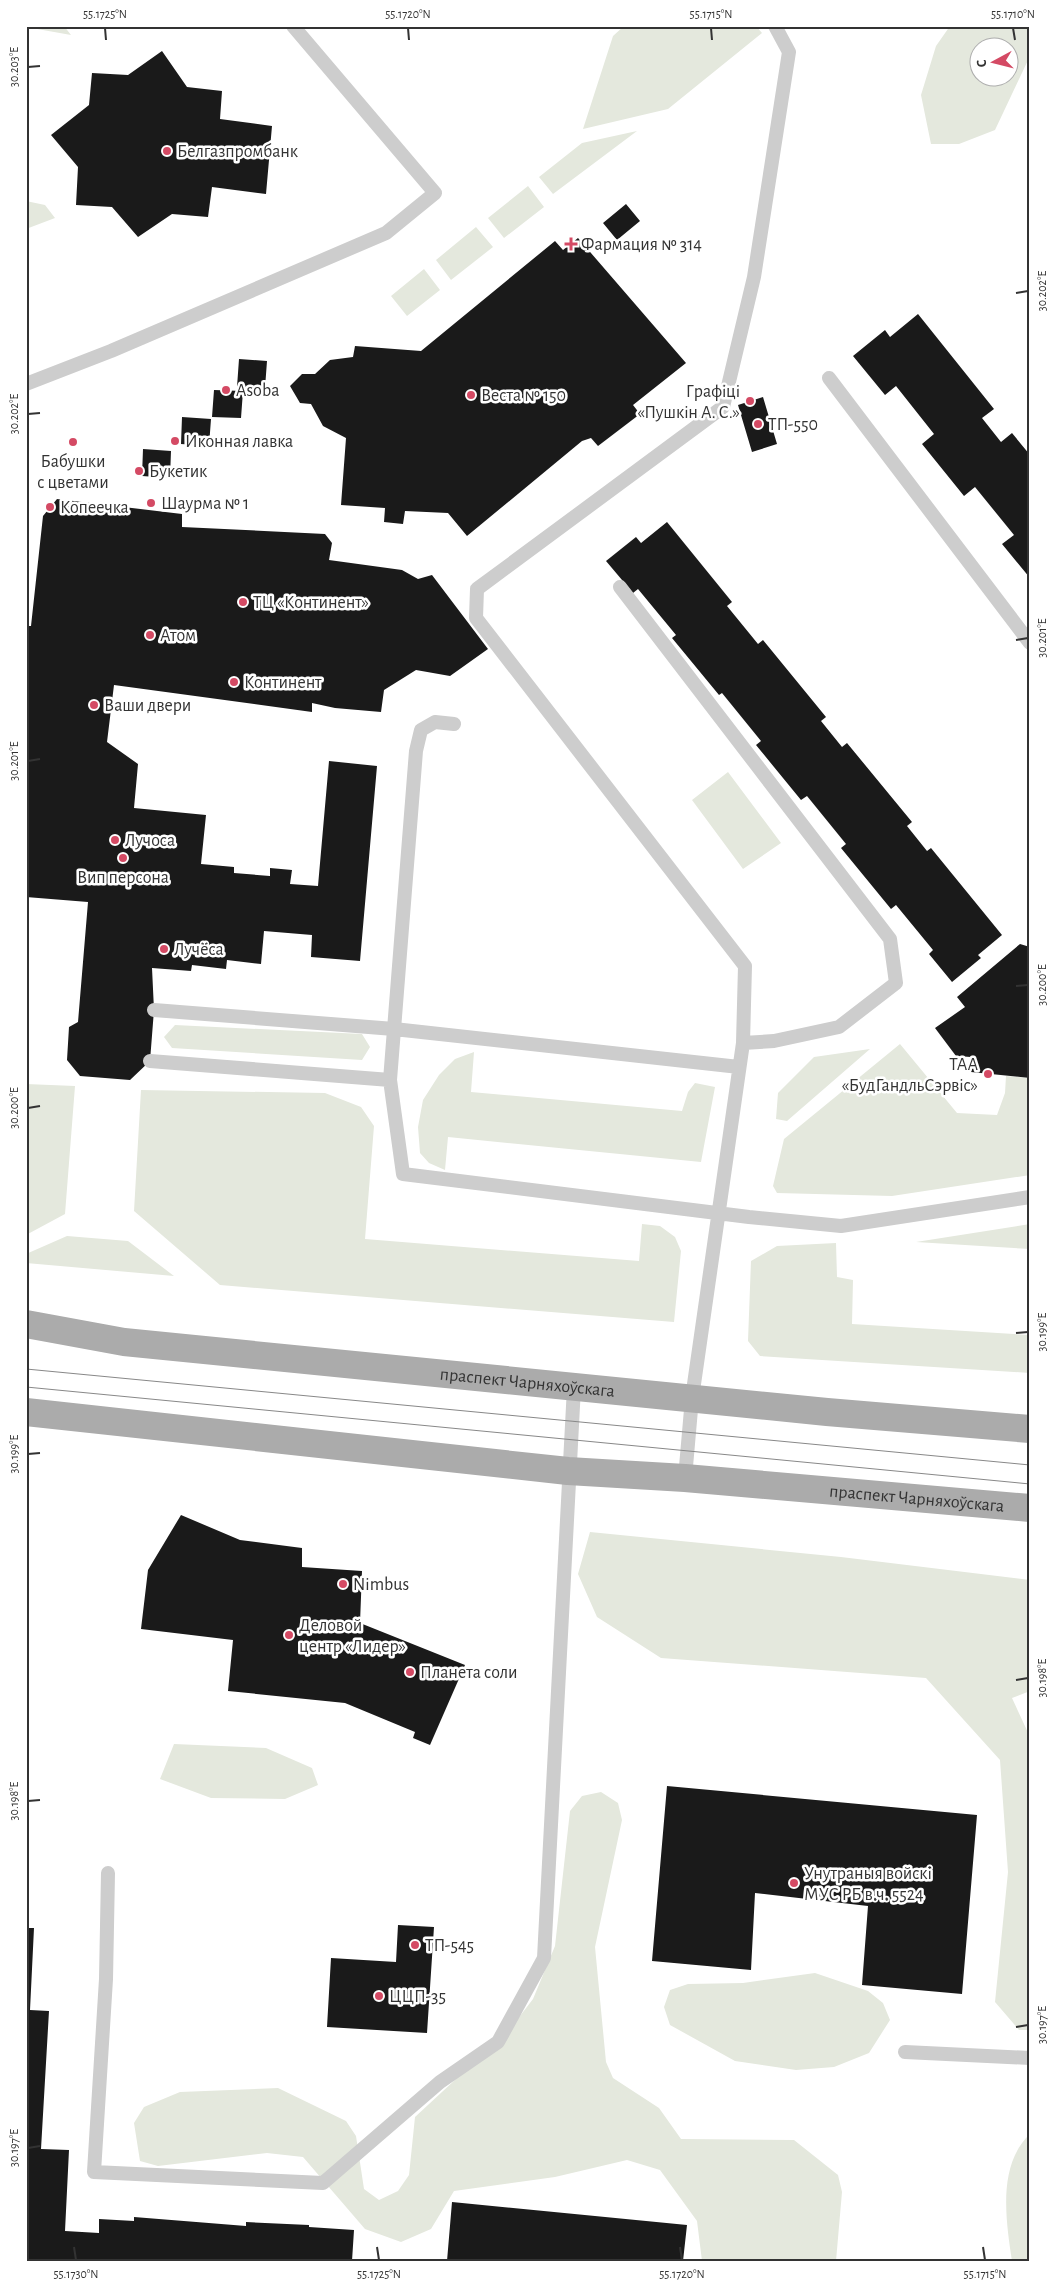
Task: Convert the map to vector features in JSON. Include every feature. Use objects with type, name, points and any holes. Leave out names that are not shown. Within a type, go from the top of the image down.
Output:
[{"type":"main road","name":"праспект Чарняхоўскага","points":[[26,1324],[124,1342],[827,1412],[1030,1429]]},
{"type":"main road","name":"праспект Чарняхоўскага","points":[[26,1412],[568,1471],[685,1478],[1030,1508]]},
{"type":"lane","points":[[26,384],[111,351],[386,233],[434,192],[293,26]]},
{"type":"lane","points":[[685,1478],[692,1398],[742,1043],[745,966],[476,618],[477,588],[723,407],[754,277],[789,52],[775,26]]},
{"type":"lane","points":[[829,378],[1030,643]]},
{"type":"lane","points":[[620,587],[890,939],[896,983],[839,1027],[774,1041],[742,1043]]},
{"type":"lane","points":[[454,724],[435,722],[421,730],[416,751],[390,1080],[403,1174],[749,1217],[841,1226],[1030,1197]]},
{"type":"lane","points":[[154,1010],[394,1029],[739,1067]]},
{"type":"lane","points":[[150,1061],[390,1080]]},
{"type":"lane","points":[[108,1873],[106,1979],[94,2172],[323,2183],[440,2082],[498,2042],[544,1958],[550,1870],[568,1471],[574,1387]]},
{"type":"lane","points":[[905,2052],[1030,2058]]},
{"type":"shaded area","points":[[64,26],[71,35],[26,27]]},
{"type":"shaded area","points":[[624,26],[756,26],[762,33],[668,109],[583,129],[613,36]]},
{"type":"shaded area","points":[[950,26],[1030,26],[1030,56],[1018,81],[1018,38],[968,38],[968,88],[1015,88],[995,130],[959,144],[931,144],[921,95],[936,46]]},
{"type":"shaded area","points":[[637,131],[553,194],[539,177],[582,143]]},
{"type":"shaded area","points":[[528,186],[544,207],[504,238],[488,218]]},
{"type":"shaded area","points":[[26,201],[45,205],[55,218],[26,229]]},
{"type":"shaded area","points":[[476,227],[493,247],[451,280],[436,260]]},
{"type":"shaded area","points":[[424,269],[440,290],[407,316],[391,296]]},
{"type":"shaded area","points":[[728,772],[781,843],[743,869],[692,800]]},
{"type":"shaded area","points":[[175,1025],[362,1034],[370,1047],[362,1060],[172,1048],[164,1037]]},
{"type":"shaded area","points":[[900,1044],[957,1113],[997,1115],[1005,1093],[1006,1076],[1030,1078],[1030,1175],[892,1196],[777,1193],[773,1186],[784,1139]]},
{"type":"shaded area","points":[[870,1049],[787,1121],[776,1119],[778,1093],[814,1057]]},
{"type":"shaded area","points":[[474,1052],[471,1092],[682,1111],[688,1092],[695,1083],[715,1087],[701,1162],[448,1137],[445,1170],[429,1163],[420,1153],[418,1127],[423,1100],[439,1075],[455,1059]]},
{"type":"shaded area","points":[[26,1084],[75,1086],[65,1214],[26,1235]]},
{"type":"shaded area","points":[[141,1090],[325,1093],[361,1107],[374,1126],[365,1239],[639,1261],[642,1224],[660,1226],[675,1237],[681,1251],[674,1322],[220,1285],[134,1211]]},
{"type":"shaded area","points":[[1030,1224],[1030,1249],[916,1242]]},
{"type":"shaded area","points":[[67,1236],[128,1241],[174,1276],[26,1263],[26,1254]]},
{"type":"shaded area","points":[[836,1243],[837,1277],[853,1280],[852,1324],[1030,1335],[1030,1373],[760,1356],[748,1341],[751,1261],[777,1246]]},
{"type":"shaded area","points":[[590,1532],[841,1557],[1030,1580],[1030,1691],[1012,1698],[1030,1737],[1030,2030],[1019,2030],[995,2002],[1008,1872],[1000,1760],[926,1678],[661,1658],[597,1617],[578,1574]]},
{"type":"shaded area","points":[[174,1744],[266,1748],[312,1768],[318,1785],[285,1799],[211,1798],[160,1779]]},
{"type":"shaded area","points":[[601,1792],[618,1803],[622,1820],[595,1947],[606,2062],[613,2078],[659,2108],[681,2139],[794,2140],[838,2175],[842,2192],[836,2261],[702,2261],[697,2221],[660,2170],[627,2160],[555,2177],[454,2191],[431,2229],[401,2242],[365,2229],[303,2157],[267,2153],[158,2166],[140,2161],[134,2123],[144,2107],[180,2092],[278,2088],[346,2121],[356,2136],[364,2189],[379,2200],[398,2191],[409,2175],[415,2117],[510,2029],[533,1999],[555,1946],[570,1811],[582,1796]]},
{"type":"shaded area","points":[[815,1973],[868,1991],[883,2003],[890,2020],[869,2053],[834,2067],[796,2070],[735,2061],[670,2025],[664,2007],[670,1990],[688,1984],[743,1983]]},
{"type":"shaded area","points":[[1030,2134],[1030,2261],[1012,2261],[1006,2211],[1008,2177],[1012,2161]]},
{"type":"building","name":"Белгазпромбанк","points":[[162,51],[187,87],[222,91],[220,119],[272,126],[266,194],[212,187],[208,217],[172,214],[138,237],[112,207],[76,205],[78,167],[51,135],[89,105],[92,73],[128,75]]},
{"type":"building","points":[[626,204],[640,221],[617,240],[603,223]]},
{"type":"building","name":"Веста № 150","points":[[578,238],[686,363],[633,405],[640,414],[598,446],[591,438],[582,441],[467,536],[448,513],[405,511],[403,524],[384,522],[385,508],[341,505],[346,438],[323,426],[311,404],[300,403],[290,386],[302,374],[315,374],[330,360],[353,357],[355,346],[421,351],[555,241],[563,250]]},
{"type":"building","points":[[918,314],[994,409],[982,418],[1001,442],[1012,433],[1030,455],[1030,578],[1002,544],[1014,535],[975,487],[964,496],[922,444],[934,434],[896,386],[885,395],[853,356],[885,330],[890,337]]},
{"type":"building","points":[[239,359],[267,361],[265,388],[237,387]]},
{"type":"building","points":[[214,390],[243,391],[241,418],[212,417]]},
{"type":"building","name":"ТП-550","points":[[763,397],[777,444],[752,452],[738,405]]},
{"type":"building","points":[[182,417],[211,419],[209,446],[181,444]]},
{"type":"building","points":[[143,449],[171,451],[170,478],[142,476]]},
{"type":"building","points":[[57,499],[182,514],[182,527],[325,534],[332,543],[329,560],[402,570],[418,579],[432,575],[488,649],[450,676],[416,670],[384,690],[381,712],[335,708],[312,703],[312,712],[114,685],[107,742],[138,764],[134,808],[206,815],[201,864],[234,867],[234,873],[270,876],[270,868],[292,870],[290,884],[318,886],[329,761],[377,766],[360,961],[311,957],[312,935],[264,931],[261,964],[227,960],[226,969],[192,965],[191,971],[152,968],[154,1010],[150,1061],[130,1080],[80,1076],[67,1060],[69,1027],[78,1022],[88,902],[26,897],[26,626],[31,626],[43,516]]},
{"type":"building","points":[[667,522],[732,602],[727,606],[758,644],[763,640],[826,717],[821,721],[842,747],[847,743],[912,822],[907,826],[927,851],[931,848],[1002,935],[978,955],[981,958],[952,982],[929,954],[933,950],[896,905],[891,909],[841,848],[846,844],[807,796],[801,800],[756,745],[761,741],[722,693],[719,695],[672,638],[676,635],[638,589],[633,593],[606,561],[636,537],[641,543]]},
{"type":"building","points":[[1020,944],[1030,947],[1030,1078],[971,1072],[971,1057],[956,1056],[935,1028],[965,1007],[957,997]]},
{"type":"building","name":"Деловой центр «Лидер»","points":[[181,1515],[240,1540],[302,1548],[302,1567],[362,1571],[360,1623],[465,1665],[430,1745],[413,1738],[415,1732],[345,1703],[228,1691],[233,1640],[141,1629],[148,1570]]},
{"type":"building","points":[[667,1786],[977,1815],[962,1994],[862,1985],[868,1906],[755,1893],[751,1970],[652,1961]]},
{"type":"building","name":"ЦЦП-35","points":[[398,1925],[434,1927],[427,2033],[327,2027],[331,1958],[396,1962]]},
{"type":"building","points":[[26,1928],[34,1928],[30,2010],[49,2011],[41,2149],[69,2150],[65,2231],[99,2233],[99,2219],[134,2221],[134,2217],[246,2226],[246,2222],[309,2225],[309,2227],[354,2230],[352,2261],[26,2261]]},
{"type":"building","points":[[452,2202],[687,2225],[683,2261],[447,2261]]},
{"type":"tram line","points":[[26,1369],[1030,1465]]},
{"type":"tram line","points":[[26,1387],[1030,1484]]},
{"type":"place","name":"Белгазпромбанк","points":[[167,151]]},
{"type":"place","name":"Фармация № 314","points":[[571,244]]},
{"type":"place","name":"Asoba","points":[[226,390]]},
{"type":"place","name":"Веста № 150","points":[[471,395]]},
{"type":"place","name":"Графіці «Пушкін А. С.»","points":[[750,401]]},
{"type":"place","name":"ТП-550","points":[[758,424]]},
{"type":"place","name":"Иконная лавка","points":[[175,441]]},
{"type":"place","name":"Бабушки с цветами","points":[[73,442]]},
{"type":"place","name":"Букетик","points":[[139,471]]},
{"type":"place","name":"Шаурма № 1","points":[[151,503]]},
{"type":"place","name":"Копеечка","points":[[50,507]]},
{"type":"place","name":"ТЦ «Континент»","points":[[243,602]]},
{"type":"place","name":"Атом","points":[[150,635]]},
{"type":"place","name":"Континент","points":[[234,682]]},
{"type":"place","name":"Ваши двери","points":[[94,705]]},
{"type":"place","name":"Лучоса","points":[[115,840]]},
{"type":"place","name":"Вип персона","points":[[123,858]]},
{"type":"place","name":"Лучёса","points":[[164,949]]},
{"type":"place","name":"ТАА «БудГандльСэрвіс»","points":[[988,1074]]},
{"type":"place","name":"Nimbus","points":[[343,1584]]},
{"type":"place","name":"Деловой центр «Лидер»","points":[[289,1635]]},
{"type":"place","name":"Планета соли","points":[[410,1672]]},
{"type":"place","name":"Унутраныя войскі МУС РБ в.ч. 5524","points":[[794,1883]]},
{"type":"place","name":"ТП-545","points":[[415,1945]]},
{"type":"place","name":"ЦЦП-35","points":[[379,1996]]}]
